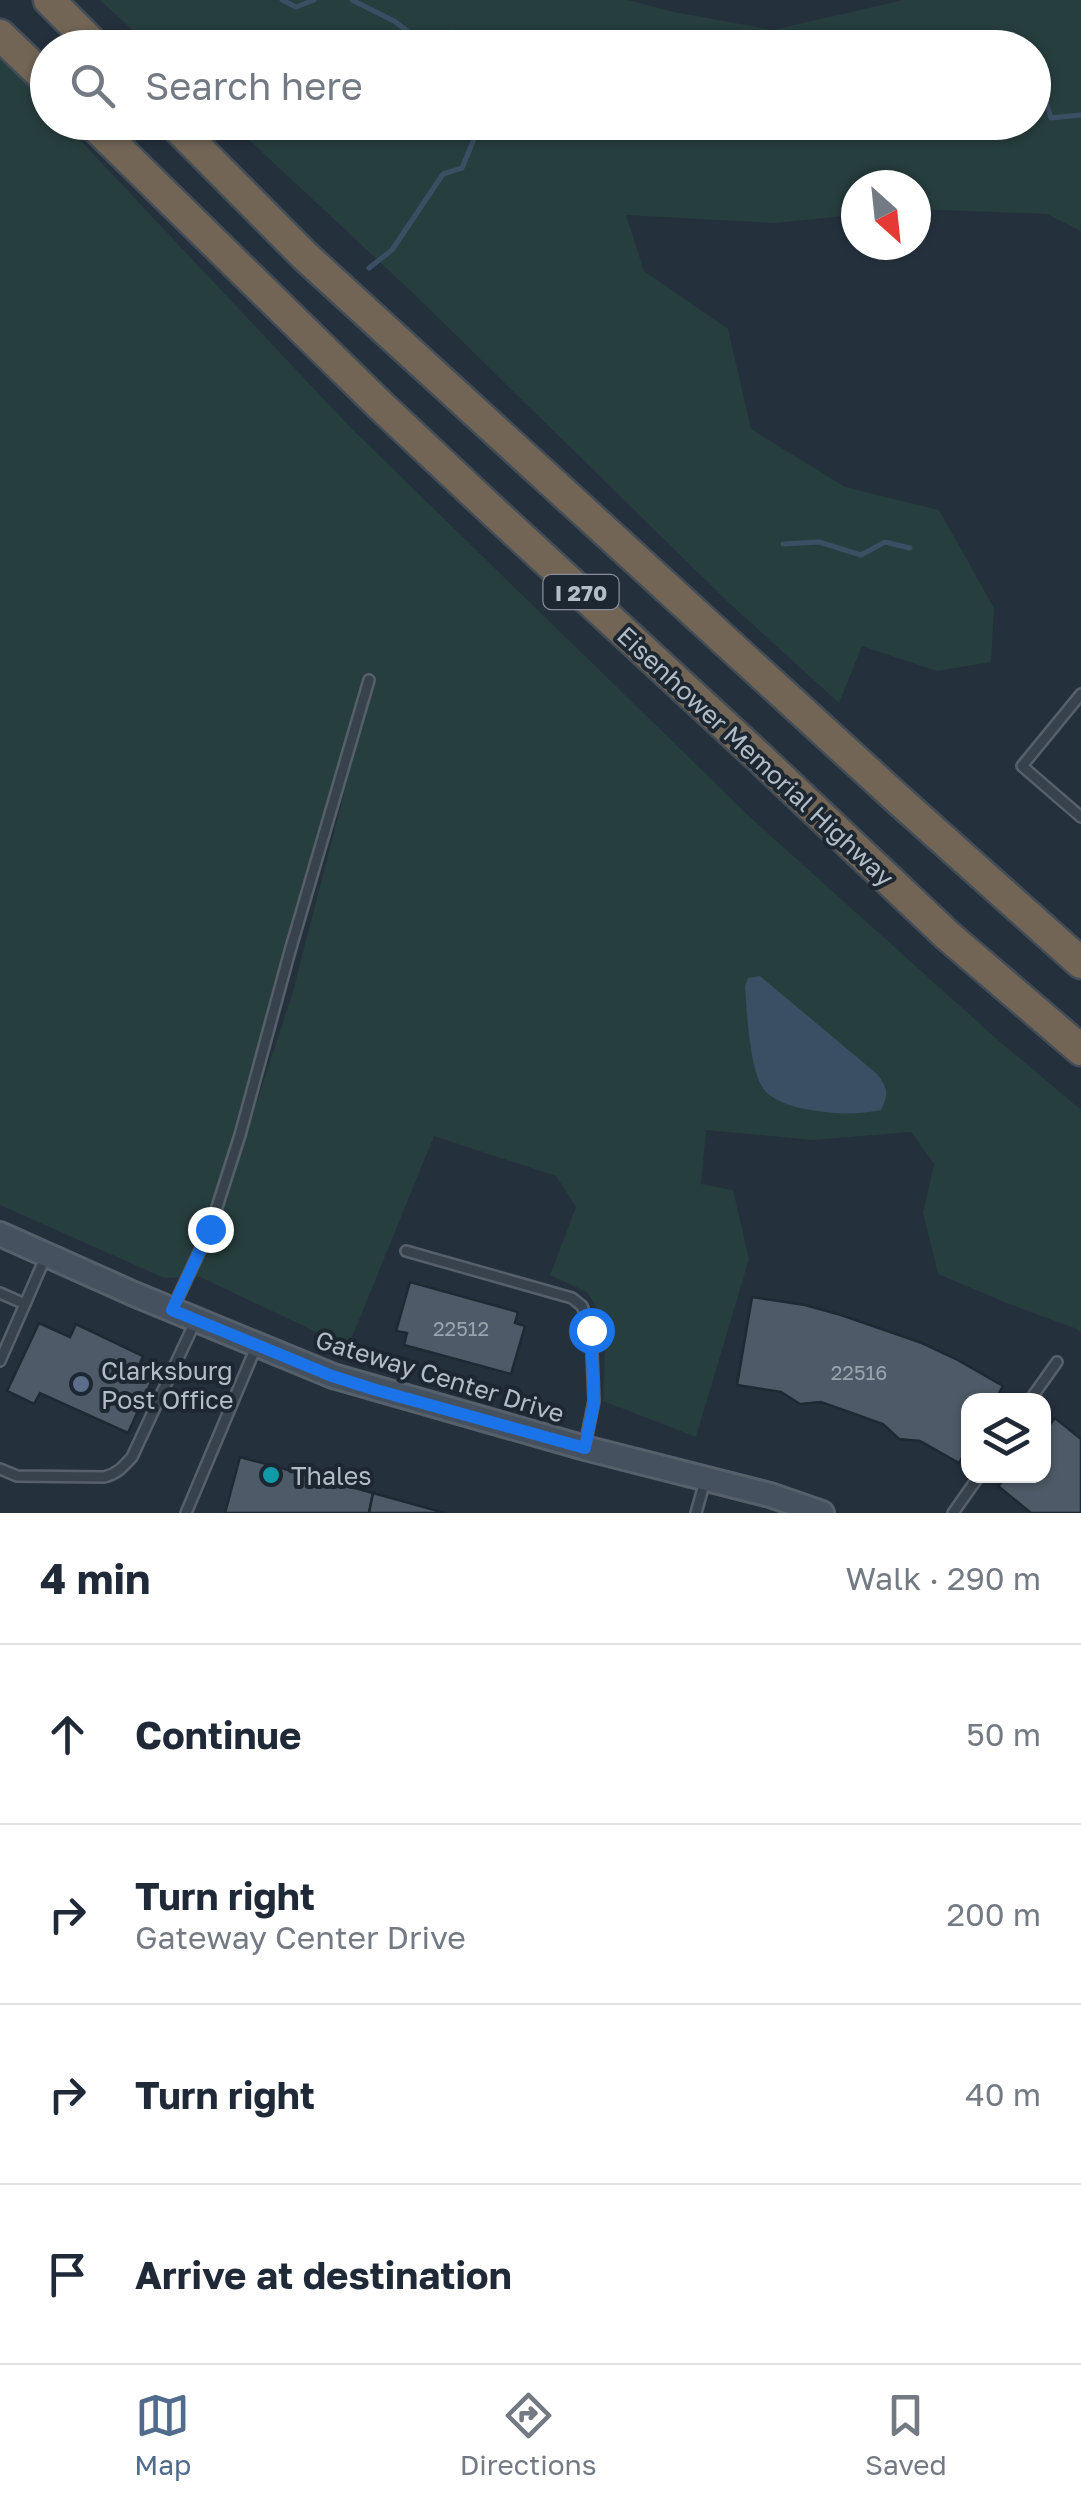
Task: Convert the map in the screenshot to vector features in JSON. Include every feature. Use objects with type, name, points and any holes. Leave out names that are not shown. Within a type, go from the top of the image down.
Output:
[{"type":"highway","points":[[50,0],[79,30]]},
{"type":"highway","points":[[0,35],[30,63]]},
{"type":"highway","name":"Eisenhower Memorial Highway","points":[[109,140],[481,500],[947,935],[1081,1050]]},
{"type":"highway","name":"I 270","points":[[190,140],[305,256],[1081,964]]},
{"type":"street","name":"Gateway Center Drive","points":[[0,1234],[332,1376],[585,1448],[770,1495],[822,1513]]},
{"type":"lane","points":[[172,1310],[210,1229],[240,1134],[369,680]]},
{"type":"lane","points":[[1081,694],[1022,766],[1081,817]]},
{"type":"lane","points":[[406,1251],[572,1298],[582,1306],[591,1330],[594,1402],[585,1448]]},
{"type":"lane","points":[[0,1362],[46,1254]]},
{"type":"lane","points":[[0,1292],[25,1304]]},
{"type":"lane","points":[[0,1469],[17,1476],[104,1476],[123,1468],[132,1457],[196,1320]]},
{"type":"lane","points":[[186,1513],[257,1344]]},
{"type":"lane","points":[[1035,1393],[1057,1362]]},
{"type":"lane","points":[[696,1513],[706,1479]]},
{"type":"lane","points":[[954,1513],[974,1483]]},
{"type":"green space","points":[[100,0],[628,0],[773,30],[133,30]]},
{"type":"green space","points":[[903,0],[1081,0],[1081,231],[1047,214],[931,210],[931,170],[841,170],[841,216],[775,223],[626,215],[644,271],[728,329],[751,429],[845,487],[939,510],[994,608],[991,662],[937,671],[862,646],[839,703],[728,602],[416,296],[249,140],[1051,140],[1051,30],[773,30]]},
{"type":"green space","points":[[0,54],[30,86],[30,140],[80,140],[349,426],[752,819],[1081,1110],[1081,1333],[938,1274],[923,1213],[934,1164],[911,1132],[813,1140],[706,1130],[701,1184],[733,1190],[749,1259],[696,1437],[603,1401],[606,1323],[587,1292],[550,1275],[576,1207],[556,1176],[434,1136],[348,1347],[200,1277],[164,1278],[0,1205]],"holes":[[[348,778],[292,995],[216,1225]]]},
{"type":"water","points":[[760,976],[877,1074],[886,1091],[881,1110],[837,1113],[799,1108],[767,1093],[756,1073],[745,986],[748,978]]},
{"type":"building","points":[[410,1282],[518,1312],[515,1323],[525,1326],[511,1374],[404,1345],[407,1333],[396,1331]]},
{"type":"building","points":[[752,1297],[805,1305],[922,1343],[1003,1386],[999,1393],[961,1393],[959,1463],[920,1441],[899,1439],[883,1424],[821,1402],[800,1404],[781,1392],[737,1385]]},
{"type":"building","name":"Clarksburg Post Office","points":[[39,1323],[70,1337],[76,1324],[143,1356],[138,1368],[154,1376],[128,1433],[40,1393],[34,1404],[7,1391]]},
{"type":"building","points":[[1055,1418],[1081,1439],[1081,1513],[1031,1513],[998,1486],[1051,1483],[1051,1423]]},
{"type":"building","name":"Thales","points":[[240,1457],[373,1493],[369,1513],[225,1513]]},
{"type":"building","points":[[373,1493],[445,1513],[369,1513]]},
{"type":"waterway","points":[[282,0],[296,7],[314,0]]},
{"type":"waterway","points":[[352,0],[406,30]]},
{"type":"waterway","points":[[1051,118],[1081,115]]},
{"type":"waterway","points":[[369,268],[392,250],[443,174],[462,168],[474,140]]},
{"type":"waterway","points":[[783,544],[819,542],[861,555],[885,542],[910,548]]},
{"type":"place","name":"Clarksburg Post Office","points":[[81,1384]]},
{"type":"place","name":"Thales","points":[[271,1475]]},
{"type":"route","points":[[210,1229],[172,1310],[332,1376],[585,1448],[594,1402],[591,1330]]}]
